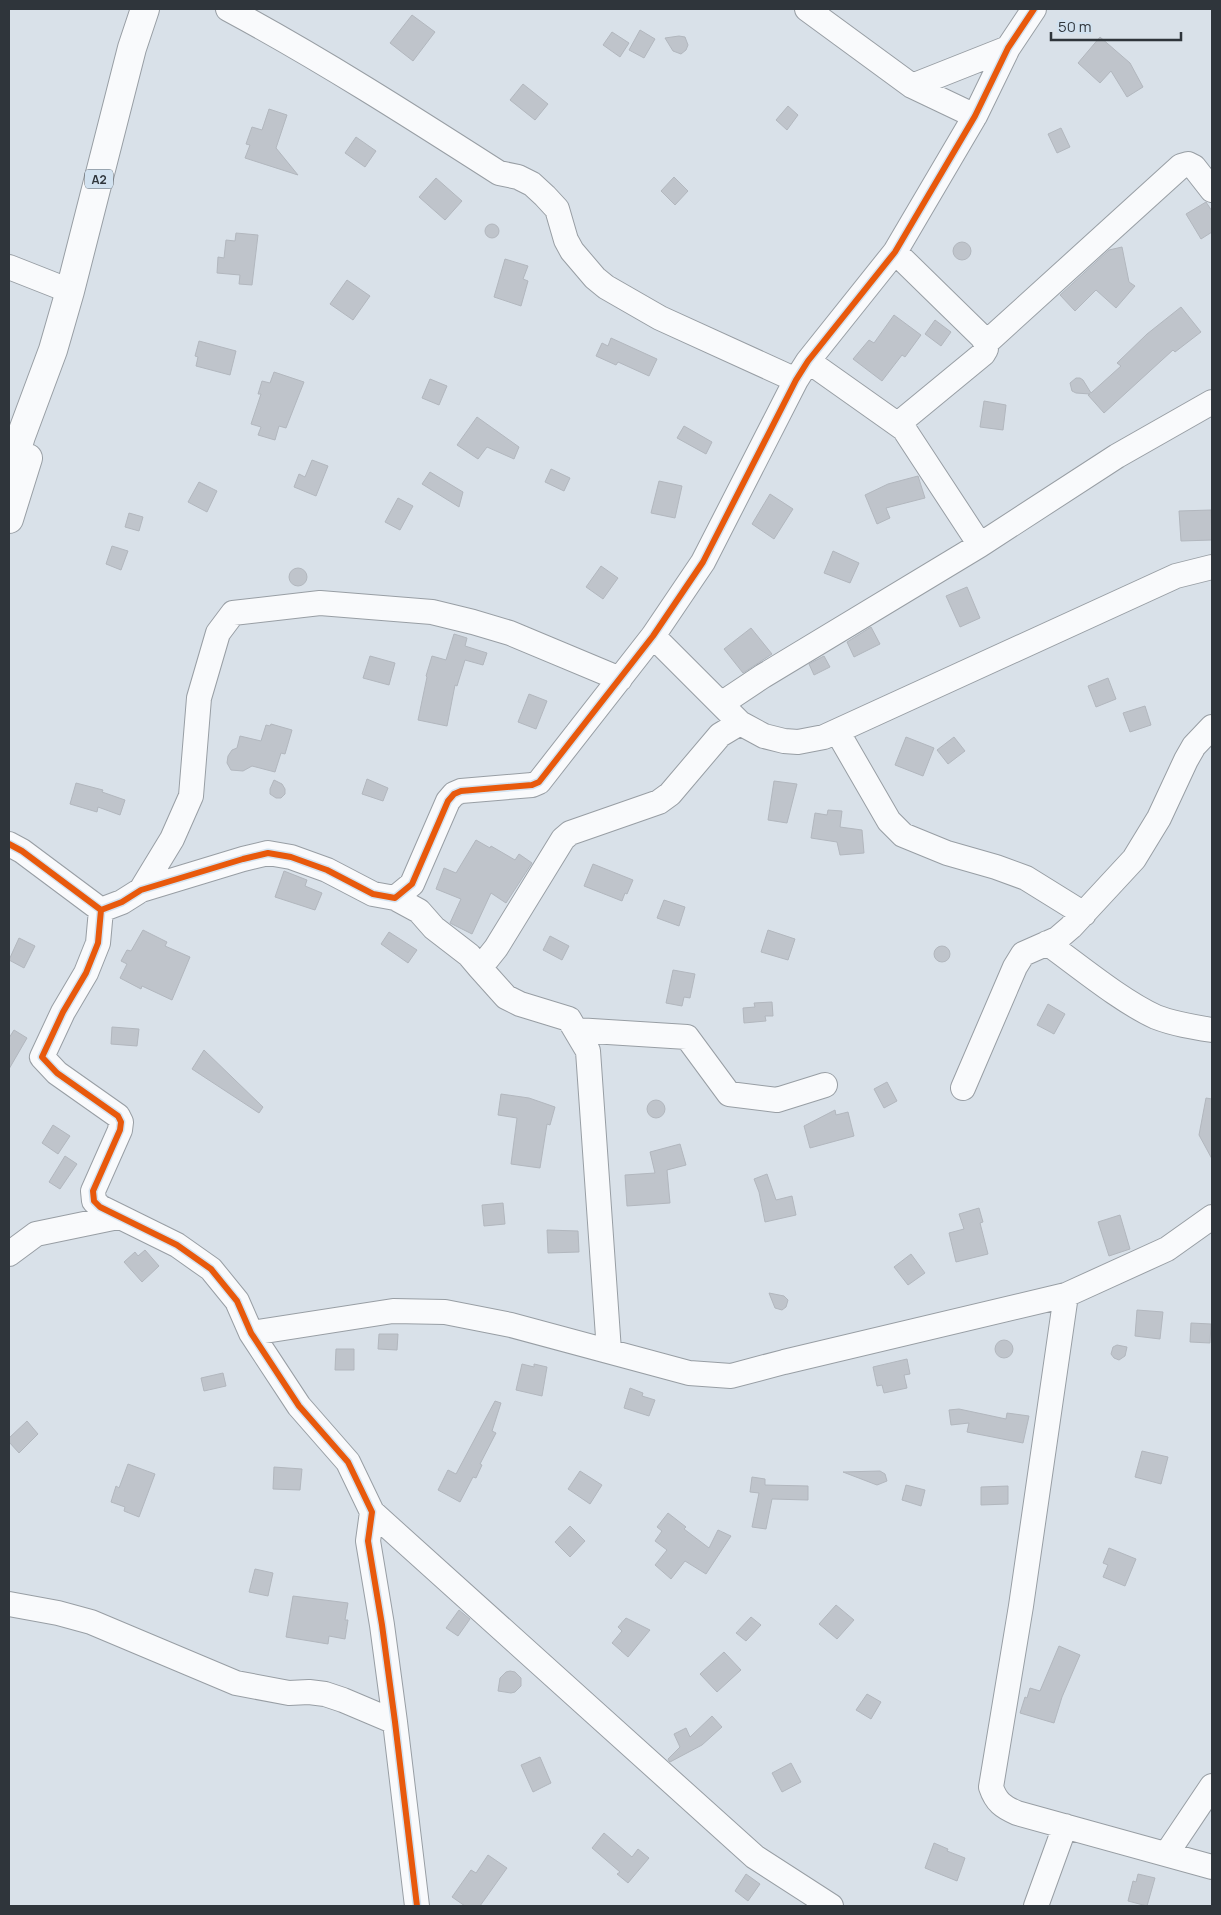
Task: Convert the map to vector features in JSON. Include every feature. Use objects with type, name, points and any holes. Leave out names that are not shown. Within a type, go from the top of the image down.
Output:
[{"type":"highway","name":"A2","points":[[9,520],[34,437],[53,350],[70,291],[132,48],[145,9]]},
{"type":"highway","name":"A2","points":[[9,476],[21,436],[53,350]]},
{"type":"street","points":[[228,9],[279,36],[391,103],[499,173],[518,177],[532,184],[558,209],[566,240],[572,251],[606,288],[660,318],[802,370],[898,424],[909,434],[980,545]]},
{"type":"street","points":[[807,9],[912,86],[975,116]]},
{"type":"street","points":[[395,898],[412,884],[448,801],[454,794],[461,791],[532,785],[539,782],[653,636],[703,562],[802,370],[895,252],[975,116],[1008,48],[1034,9]]},
{"type":"street","points":[[912,86],[1008,48]]},
{"type":"street","points":[[986,343],[1181,166],[1188,164],[1194,167],[1212,190]]},
{"type":"street","points":[[895,252],[986,343],[983,354],[898,424]]},
{"type":"street","points":[[9,267],[70,291]]},
{"type":"street","points":[[722,704],[763,676],[980,545],[1117,456],[1212,402]]},
{"type":"street","points":[[653,636],[740,723],[764,736],[798,742],[824,737],[1176,576],[1212,567]]},
{"type":"street","points":[[141,890],[172,839],[191,796],[199,698],[218,633],[233,613],[320,602],[432,612],[510,633],[620,679]]},
{"type":"street","points":[[480,968],[496,948],[563,839],[570,833],[659,802],[670,794],[720,735],[740,723]]},
{"type":"street","points":[[963,1088],[1022,954],[1057,939],[1084,914],[1134,859],[1159,818],[1194,746],[1212,727]]},
{"type":"street","points":[[837,731],[889,821],[903,835],[947,854],[996,867],[1026,878],[1084,914]]},
{"type":"street","points":[[9,844],[22,851],[101,910]]},
{"type":"street","points":[[101,910],[122,902],[141,890],[243,859],[268,853],[291,857],[327,870],[373,894],[395,898],[419,911],[434,928],[468,955],[506,997],[520,1004],[569,1019],[588,1051],[609,1351]]},
{"type":"street","points":[[101,910],[98,943],[86,973],[63,1012],[42,1057],[56,1073],[118,1116],[121,1122],[120,1130],[93,1191],[94,1200],[100,1207],[178,1245],[211,1270],[237,1301],[251,1333],[299,1406],[348,1462],[372,1512],[755,1858],[832,1906]]},
{"type":"street","points":[[1048,943],[1130,1002],[1155,1016],[1183,1025],[1212,1030]]},
{"type":"street","points":[[576,1030],[687,1037],[729,1094],[777,1100],[825,1085]]},
{"type":"street","points":[[9,1254],[36,1234],[118,1216]]},
{"type":"street","points":[[251,1333],[393,1311],[445,1312],[511,1325],[689,1373],[731,1376],[1066,1295],[1167,1249],[1212,1217]]},
{"type":"street","points":[[1066,1295],[1021,1606],[992,1787],[994,1798],[1004,1808],[1212,1867]]},
{"type":"street","points":[[372,1512],[368,1540],[395,1722],[416,1906]]},
{"type":"street","points":[[9,1604],[58,1613],[91,1622],[236,1683],[289,1693],[309,1692],[325,1694],[395,1722]]},
{"type":"street","points":[[1167,1853],[1212,1786]]},
{"type":"street","points":[[1036,1906],[1065,1826]]},
{"type":"building","points":[[412,15],[435,32],[413,61],[390,43]]},
{"type":"building","points":[[640,30],[655,39],[644,58],[629,50]]},
{"type":"building","points":[[612,32],[629,43],[620,57],[603,45]]},
{"type":"building","points":[[685,37],[688,45],[681,54],[673,51],[665,38]]},
{"type":"building","points":[[1100,37],[1130,63],[1143,87],[1127,97],[1111,71],[1100,83],[1078,63]]},
{"type":"building","points":[[523,84],[548,104],[535,120],[510,100]]},
{"type":"building","points":[[788,106],[798,115],[787,130],[776,120]]},
{"type":"building","points":[[269,109],[287,115],[276,148],[298,175],[245,158],[250,145],[246,144],[252,127],[262,130]]},
{"type":"building","points":[[1061,128],[1070,147],[1057,153],[1048,134]]},
{"type":"building","points":[[356,137],[376,151],[365,167],[345,153]]},
{"type":"building","points":[[674,177],[688,191],[675,205],[661,191]]},
{"type":"building","points":[[436,178],[462,201],[445,220],[419,197]]},
{"type":"building","points":[[1206,202],[1212,211],[1212,232],[1201,239],[1186,214]]},
{"type":"building","points":[[489,224],[495,224],[499,231],[495,238],[489,238],[485,234],[485,228]]},
{"type":"building","points":[[236,233],[258,235],[252,285],[239,284],[240,275],[217,273],[218,257],[224,258],[226,240],[235,241]]},
{"type":"building","points":[[962,242],[968,245],[971,251],[968,257],[962,260],[956,257],[953,251],[956,245]]},
{"type":"building","points":[[1122,247],[1129,282],[1135,286],[1116,308],[1096,290],[1075,311],[1060,295],[1109,250]]},
{"type":"building","points":[[505,259],[528,266],[523,279],[528,281],[521,306],[494,297]]},
{"type":"building","points":[[347,280],[370,296],[353,320],[330,304]]},
{"type":"building","points":[[1181,307],[1201,332],[1175,352],[1173,350],[1104,413],[1088,395],[1090,394],[1072,391],[1070,383],[1076,378],[1080,378],[1091,393],[1121,366],[1117,363],[1147,334]]},
{"type":"building","points":[[894,315],[921,335],[905,357],[902,355],[882,381],[853,359],[869,340],[874,343]]},
{"type":"building","points":[[935,320],[951,332],[941,346],[925,334]]},
{"type":"building","points":[[611,338],[657,359],[649,376],[618,362],[616,365],[596,356],[602,343],[608,346]]},
{"type":"building","points":[[199,341],[236,351],[230,375],[196,366],[198,357],[195,356]]},
{"type":"building","points":[[274,372],[304,382],[286,428],[279,426],[275,440],[258,435],[261,427],[251,424],[261,394],[258,394],[262,381],[270,383]]},
{"type":"building","points":[[430,379],[447,386],[439,405],[422,398]]},
{"type":"building","points":[[984,401],[1006,405],[1003,430],[980,427]]},
{"type":"building","points":[[477,417],[519,447],[514,459],[487,447],[478,459],[457,445]]},
{"type":"building","points":[[684,426],[712,442],[706,454],[677,438]]},
{"type":"building","points":[[312,460],[328,466],[316,496],[294,487],[299,474],[305,477]]},
{"type":"building","points":[[551,469],[570,478],[564,491],[545,482]]},
{"type":"building","points":[[430,472],[463,492],[459,507],[422,484]]},
{"type":"building","points":[[918,476],[925,498],[886,508],[890,518],[877,524],[865,495],[888,484]]},
{"type":"building","points":[[659,481],[682,486],[675,518],[651,513]]},
{"type":"building","points":[[199,482],[217,491],[207,512],[188,502]]},
{"type":"building","points":[[770,494],[793,509],[774,539],[752,524]]},
{"type":"building","points":[[398,498],[413,506],[400,530],[385,522]]},
{"type":"building","points":[[1211,510],[1212,540],[1181,541],[1179,511]]},
{"type":"building","points":[[129,513],[143,517],[139,531],[125,527]]},
{"type":"building","points":[[112,546],[128,551],[121,570],[106,564]]},
{"type":"building","points":[[833,551],[859,563],[850,583],[824,573]]},
{"type":"building","points":[[601,566],[618,578],[603,599],[586,587]]},
{"type":"building","points":[[298,568],[304,571],[307,577],[304,583],[298,586],[292,583],[289,577],[292,571]]},
{"type":"building","points":[[967,587],[980,618],[960,627],[946,596]]},
{"type":"building","points":[[871,627],[880,644],[854,657],[847,642]]},
{"type":"building","points":[[751,628],[772,654],[743,673],[724,649]]},
{"type":"building","points":[[454,634],[467,638],[465,646],[487,653],[483,665],[465,660],[457,686],[455,685],[447,726],[418,720],[426,676],[432,656],[446,660]]},
{"type":"building","points":[[370,656],[395,663],[389,685],[363,678]]},
{"type":"building","points":[[824,656],[830,667],[814,675],[809,664]]},
{"type":"building","points":[[1108,678],[1116,699],[1096,707],[1088,686]]},
{"type":"building","points":[[529,694],[547,701],[536,729],[518,722]]},
{"type":"building","points":[[1145,706],[1151,725],[1130,732],[1123,713]]},
{"type":"building","points":[[271,724],[292,730],[285,754],[281,753],[275,772],[252,766],[243,771],[231,770],[227,763],[228,756],[232,750],[237,748],[240,736],[261,741],[266,725],[270,726]]},
{"type":"building","points":[[906,737],[934,748],[923,776],[895,765]]},
{"type":"building","points":[[954,737],[965,751],[948,764],[937,750]]},
{"type":"building","points":[[367,779],[388,788],[383,801],[362,794]]},
{"type":"building","points":[[274,780],[282,784],[285,789],[285,794],[281,798],[276,798],[270,794]]},
{"type":"building","points":[[774,781],[797,784],[787,823],[768,820]]},
{"type":"building","points":[[76,783],[103,790],[102,792],[125,800],[120,815],[98,807],[97,812],[70,804]]},
{"type":"building","points":[[828,810],[842,811],[840,827],[862,830],[864,853],[840,855],[837,842],[811,838],[815,813],[827,815]]},
{"type":"building","points":[[476,840],[490,848],[491,846],[515,860],[519,854],[532,863],[506,903],[491,893],[472,934],[450,923],[461,899],[436,889],[444,868],[456,873]]},
{"type":"building","points":[[593,864],[633,880],[622,901],[584,886]]},
{"type":"building","points":[[284,871],[307,880],[305,886],[322,893],[315,910],[275,897]]},
{"type":"building","points":[[664,900],[685,907],[679,926],[657,918]]},
{"type":"building","points":[[143,930],[167,942],[165,946],[190,957],[172,1000],[142,986],[141,989],[120,978],[127,964],[121,961],[127,950],[131,951]]},
{"type":"building","points":[[768,930],[795,939],[788,960],[761,952]]},
{"type":"building","points":[[389,932],[417,950],[408,963],[381,944]]},
{"type":"building","points":[[550,936],[569,946],[562,960],[543,950]]},
{"type":"building","points":[[19,938],[35,946],[24,968],[9,960]]},
{"type":"building","points":[[942,946],[948,948],[950,954],[948,960],[942,962],[936,960],[934,954],[936,948]]},
{"type":"building","points":[[673,970],[695,974],[690,998],[684,997],[682,1006],[666,1003]]},
{"type":"building","points":[[772,1002],[773,1016],[765,1016],[766,1021],[744,1023],[743,1008],[755,1007],[754,1003]]},
{"type":"building","points":[[1048,1004],[1065,1014],[1054,1034],[1037,1025]]},
{"type":"building","points":[[112,1027],[139,1029],[137,1046],[111,1044]]},
{"type":"building","points":[[14,1030],[27,1038],[9,1069],[9,1038]]},
{"type":"building","points":[[204,1050],[263,1107],[259,1113],[192,1069]]},
{"type":"building","points":[[887,1082],[897,1101],[884,1108],[874,1089]]},
{"type":"building","points":[[501,1094],[529,1098],[555,1107],[550,1125],[547,1124],[540,1168],[511,1164],[517,1118],[498,1115]]},
{"type":"building","points":[[1206,1098],[1212,1099],[1212,1159],[1199,1135]]},
{"type":"building","points":[[656,1100],[662,1103],[665,1109],[662,1115],[656,1118],[650,1115],[647,1109],[650,1103]]},
{"type":"building","points":[[835,1110],[836,1115],[848,1112],[854,1136],[810,1148],[804,1126]]},
{"type":"building","points":[[53,1125],[70,1136],[58,1154],[42,1143]]},
{"type":"building","points":[[680,1144],[686,1165],[667,1170],[670,1203],[627,1206],[625,1175],[655,1173],[650,1152]]},
{"type":"building","points":[[65,1156],[77,1164],[60,1189],[49,1182]]},
{"type":"building","points":[[767,1174],[776,1200],[792,1196],[796,1215],[765,1222],[759,1192],[754,1179]]},
{"type":"building","points":[[503,1203],[505,1224],[484,1226],[482,1205]]},
{"type":"building","points":[[979,1208],[983,1222],[980,1223],[988,1254],[956,1262],[949,1233],[964,1229],[959,1214]]},
{"type":"building","points":[[1120,1215],[1130,1249],[1109,1256],[1098,1222]]},
{"type":"building","points":[[547,1230],[578,1231],[579,1252],[548,1253]]},
{"type":"building","points":[[145,1250],[159,1266],[142,1282],[124,1262],[135,1252],[138,1256]]},
{"type":"building","points":[[911,1254],[925,1273],[908,1285],[894,1267]]},
{"type":"building","points":[[769,1293],[784,1296],[788,1300],[786,1307],[782,1310],[775,1308]]},
{"type":"building","points":[[1137,1310],[1163,1312],[1160,1339],[1135,1336]]},
{"type":"building","points":[[1191,1323],[1211,1324],[1210,1343],[1190,1342]]},
{"type":"building","points":[[379,1334],[398,1334],[397,1350],[378,1349]]},
{"type":"building","points":[[1004,1340],[1010,1343],[1013,1349],[1010,1355],[1004,1358],[998,1355],[995,1349],[998,1343]]},
{"type":"building","points":[[1117,1345],[1127,1347],[1125,1356],[1119,1360],[1111,1354],[1113,1347]]},
{"type":"building","points":[[336,1349],[354,1349],[354,1370],[335,1370]]},
{"type":"building","points":[[907,1359],[910,1374],[904,1375],[907,1388],[884,1393],[882,1385],[877,1386],[873,1367]]},
{"type":"building","points":[[522,1364],[534,1367],[534,1364],[547,1367],[542,1396],[516,1390]]},
{"type":"building","points":[[223,1373],[226,1386],[204,1391],[201,1378]]},
{"type":"building","points":[[630,1388],[643,1393],[642,1396],[655,1400],[649,1416],[624,1408]]},
{"type":"building","points":[[495,1401],[501,1403],[492,1431],[496,1433],[480,1464],[482,1465],[476,1478],[473,1477],[460,1502],[438,1490],[448,1470],[456,1474]]},
{"type":"building","points":[[959,1409],[1006,1419],[1007,1413],[1029,1416],[1023,1443],[967,1432],[969,1423],[951,1425],[949,1410]]},
{"type":"building","points":[[27,1421],[38,1434],[19,1453],[9,1442],[9,1438]]},
{"type":"building","points":[[1142,1451],[1168,1457],[1161,1484],[1135,1477]]},
{"type":"building","points":[[128,1464],[155,1474],[139,1517],[124,1511],[125,1507],[111,1502],[116,1486],[119,1488]]},
{"type":"building","points":[[274,1467],[302,1469],[300,1490],[273,1489]]},
{"type":"building","points":[[580,1471],[602,1485],[590,1504],[568,1489]]},
{"type":"building","points":[[880,1471],[885,1474],[887,1481],[877,1485],[843,1472]]},
{"type":"building","points":[[752,1477],[765,1479],[765,1485],[808,1486],[808,1500],[772,1499],[766,1529],[752,1527],[759,1493],[750,1492]]},
{"type":"building","points":[[906,1485],[925,1490],[921,1506],[902,1500]]},
{"type":"building","points":[[1008,1486],[1008,1504],[981,1505],[981,1487]]},
{"type":"building","points":[[668,1513],[686,1527],[684,1529],[709,1548],[718,1530],[731,1536],[706,1574],[685,1561],[671,1579],[655,1565],[667,1550],[655,1541],[662,1531],[657,1527]]},
{"type":"building","points":[[570,1526],[585,1541],[570,1557],[555,1542]]},
{"type":"building","points":[[1109,1548],[1136,1559],[1125,1586],[1103,1577],[1108,1565],[1103,1563]]},
{"type":"building","points":[[255,1569],[273,1573],[268,1596],[249,1592]]},
{"type":"building","points":[[293,1596],[348,1603],[345,1620],[348,1620],[345,1639],[329,1636],[328,1644],[286,1637]]},
{"type":"building","points":[[836,1605],[854,1620],[837,1639],[819,1624]]},
{"type":"building","points":[[459,1610],[470,1619],[458,1636],[446,1628]]},
{"type":"building","points":[[751,1617],[761,1625],[746,1641],[736,1633]]},
{"type":"building","points":[[626,1618],[650,1630],[628,1657],[612,1643],[622,1631],[618,1627]]},
{"type":"building","points":[[1059,1646],[1080,1655],[1062,1697],[1054,1723],[1020,1713],[1030,1688],[1040,1691]]},
{"type":"building","points":[[724,1652],[741,1670],[717,1692],[700,1674]]},
{"type":"building","points":[[510,1671],[515,1672],[521,1678],[521,1686],[511,1693],[498,1691],[500,1678]]},
{"type":"building","points":[[867,1694],[881,1702],[871,1719],[856,1710]]},
{"type":"building","points":[[712,1716],[722,1727],[702,1745],[670,1762],[668,1759],[680,1747],[674,1734],[686,1728],[690,1737]]},
{"type":"building","points":[[540,1757],[551,1783],[533,1792],[521,1765]]},
{"type":"building","points":[[791,1763],[801,1782],[782,1792],[772,1773]]},
{"type":"building","points":[[604,1833],[632,1857],[638,1849],[649,1858],[628,1883],[617,1874],[620,1872],[592,1848]]},
{"type":"building","points":[[934,1843],[948,1849],[947,1851],[965,1858],[957,1881],[925,1868]]},
{"type":"building","points":[[488,1855],[507,1868],[480,1906],[465,1906],[452,1897],[471,1870],[476,1873]]},
{"type":"building","points":[[746,1874],[760,1884],[748,1901],[735,1891]]},
{"type":"building","points":[[1138,1874],[1155,1878],[1147,1906],[1128,1901],[1133,1881],[1136,1882]]},
{"type":"cycle path","points":[[9,844],[22,851],[101,910],[122,902],[141,890],[268,853],[291,857],[327,870],[373,894],[395,898],[412,884],[448,801],[454,794],[461,791],[532,785],[539,782],[653,636],[703,562],[796,380],[808,361],[895,252],[975,116],[1008,48],[1034,9]]},
{"type":"cycle path","points":[[101,910],[98,943],[86,973],[63,1012],[42,1057],[57,1073],[118,1116],[121,1122],[120,1130],[93,1191],[94,1201],[100,1207],[177,1245],[211,1269],[237,1301],[251,1333],[299,1406],[348,1462],[372,1512],[368,1541],[382,1625],[417,1906]]}]
